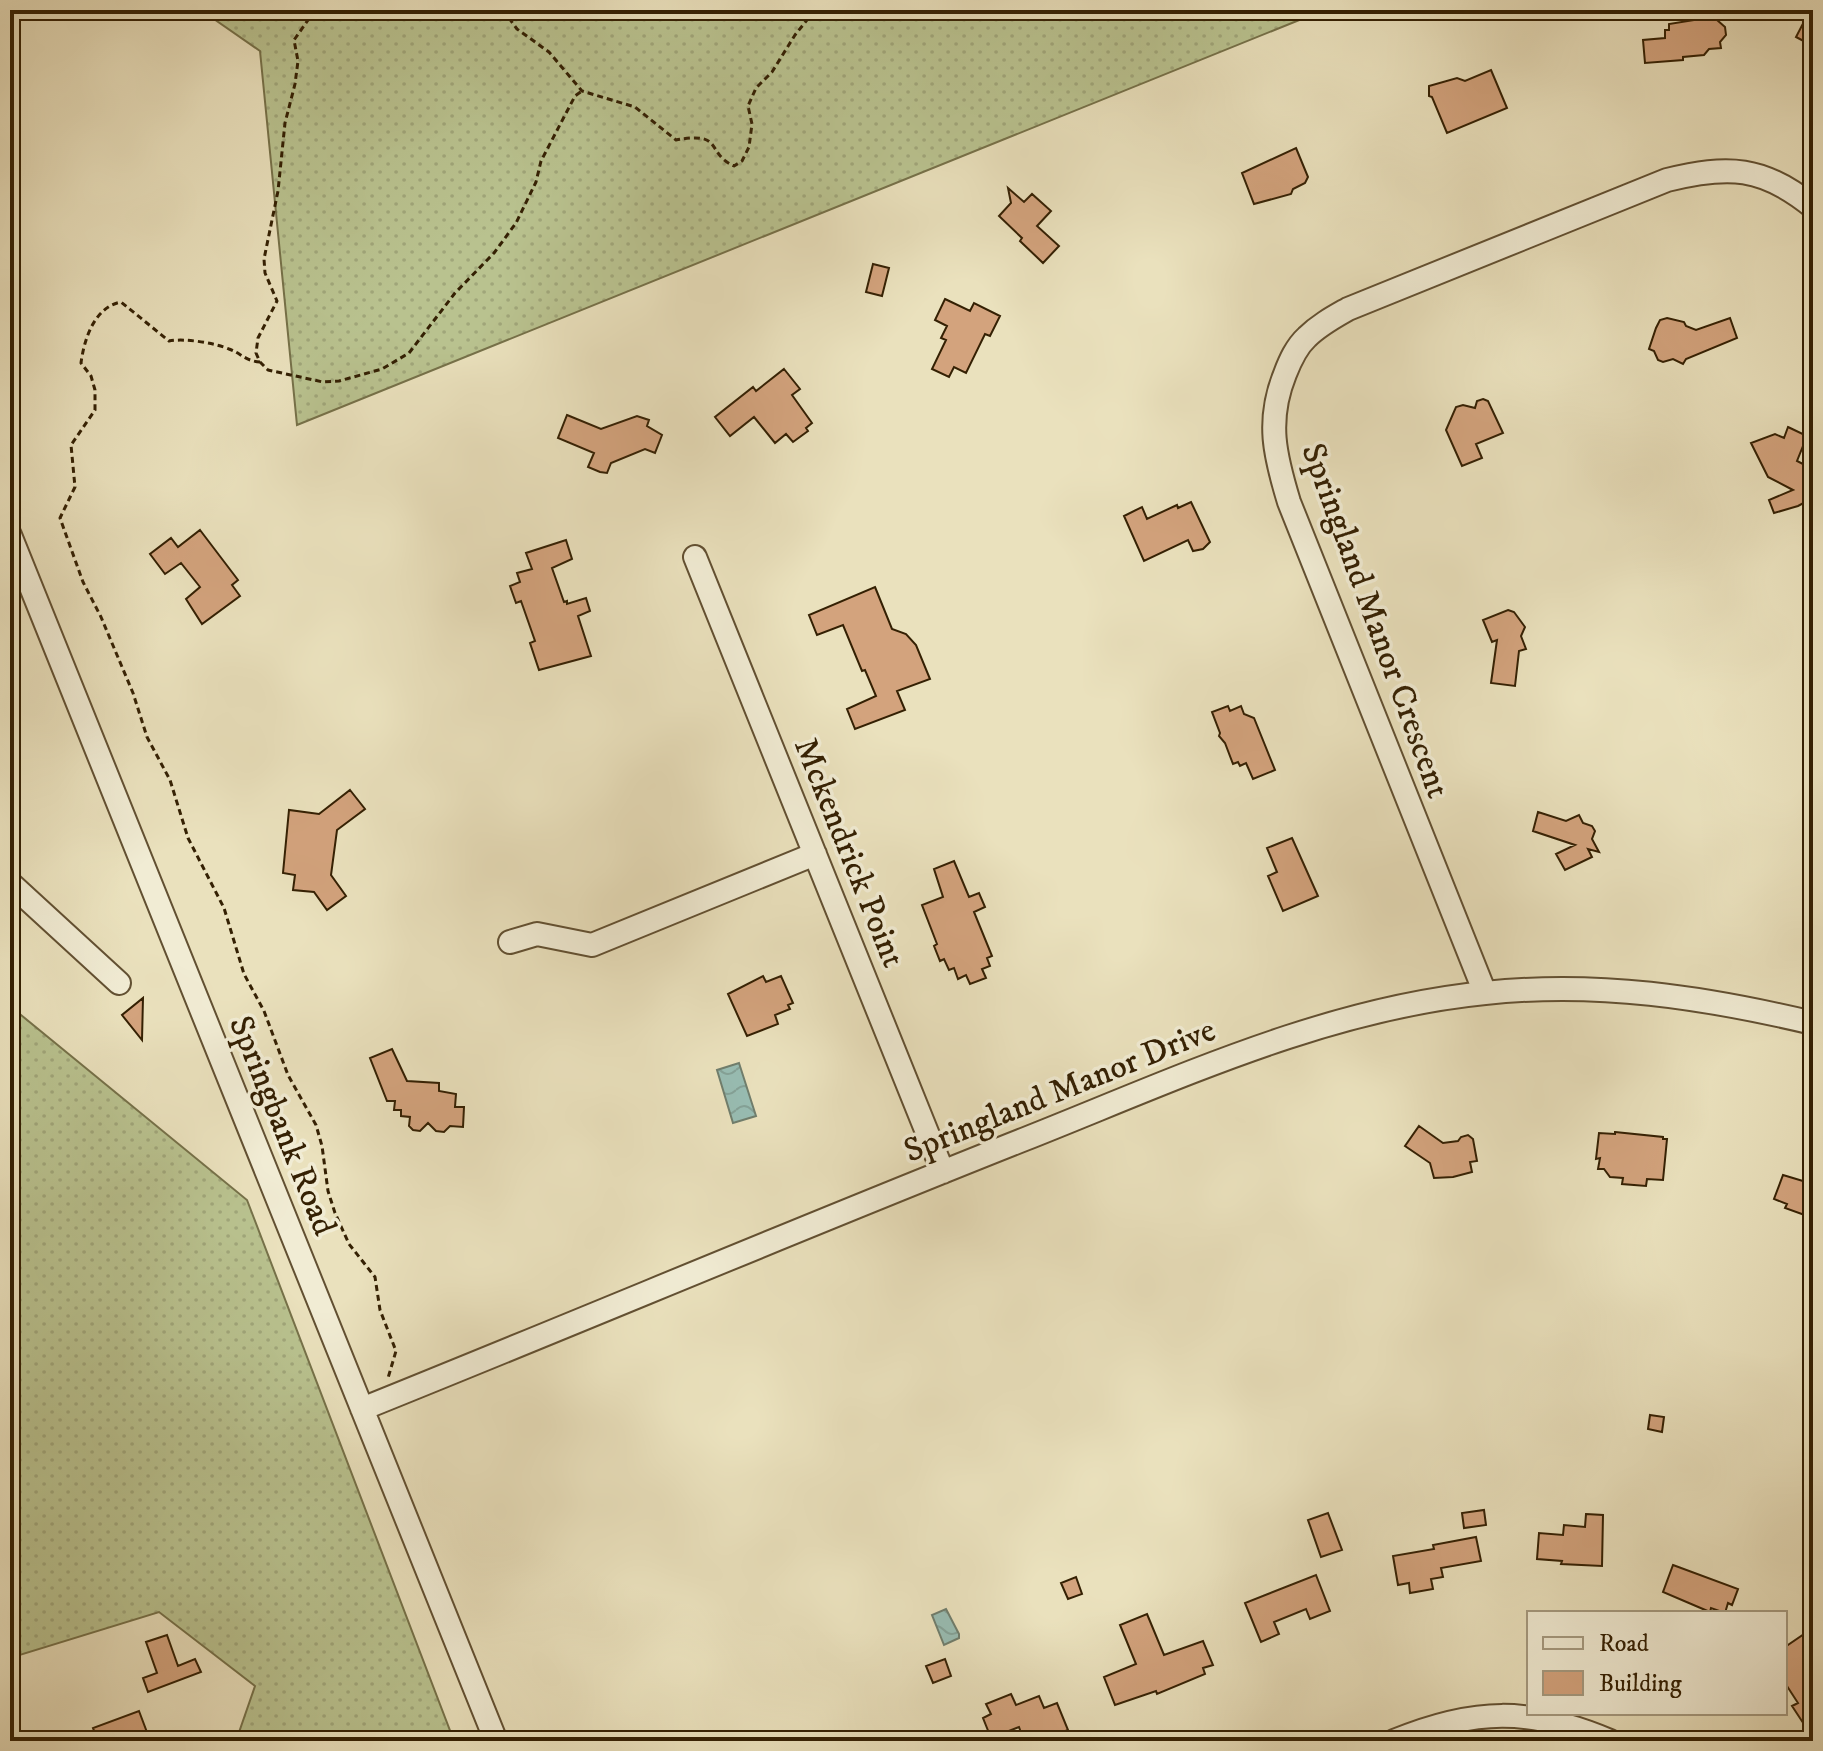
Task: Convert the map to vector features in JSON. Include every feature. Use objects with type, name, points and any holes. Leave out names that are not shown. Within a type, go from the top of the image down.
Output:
[{"type":"street","name":"Springland Manor Crescent","points":[[1485,993],[1289,502],[1276,458],[1273,428],[1276,396],[1288,366],[1305,338],[1348,309],[1667,180],[1698,172],[1739,170],[1768,178],[1813,207]]},
{"type":"street","name":"Springbank Road","points":[[10,535],[372,1405],[496,1741]]},
{"type":"street","name":"Mckendrick Point","points":[[695,557],[943,1172]]},
{"type":"street","points":[[510,942],[537,934],[592,945],[815,854]]},
{"type":"street","points":[[10,883],[119,983]]},
{"type":"street","name":"Springland Manor Drive","points":[[372,1405],[1252,1049],[1370,1012],[1485,993],[1572,989],[1665,994],[1813,1023]]},
{"type":"street","points":[[1394,1741],[1420,1730],[1463,1719],[1507,1714],[1555,1722],[1610,1741]]},
{"type":"path","points":[[315,10],[294,40],[298,61],[295,84],[285,123],[278,191],[264,259],[265,273],[277,301],[258,338],[256,353],[268,370],[281,375],[323,382],[339,381],[382,369],[409,353],[455,293],[494,253],[516,223],[536,182],[541,161],[575,96],[582,91]]},
{"type":"path","points":[[503,10],[517,29],[549,52],[582,91],[635,107],[676,140],[699,136],[709,140],[726,162],[734,166],[742,161],[749,147],[752,124],[748,106],[756,88],[772,72],[815,10]]},
{"type":"path","points":[[260,362],[249,362],[228,348],[181,339],[169,341],[121,302],[113,304],[92,324],[84,340],[81,363],[91,376],[95,410],[71,445],[75,487],[60,518],[83,582],[133,693],[147,737],[170,780],[188,838],[220,898],[244,974],[264,1011],[288,1075],[316,1125],[328,1191],[339,1224],[349,1244],[375,1277],[380,1310],[396,1351],[372,1405]]},
{"type":"green space","points":[[201,10],[1324,10],[297,425],[260,51]]},
{"type":"green space","points":[[10,1006],[247,1200],[454,1741],[236,1741],[255,1686],[159,1612],[10,1658]]},
{"type":"water","points":[[739,1063],[756,1116],[733,1123],[717,1070]]},
{"type":"water","points":[[946,1609],[959,1638],[944,1645],[932,1615]]},
{"type":"building","points":[[1810,10],[1813,10],[1813,46],[1796,37]]},
{"type":"building","points":[[1717,20],[1725,27],[1726,35],[1720,42],[1721,48],[1709,49],[1704,55],[1683,57],[1683,60],[1645,63],[1643,40],[1665,38],[1669,24]]},
{"type":"building","points":[[1491,70],[1507,108],[1447,133],[1429,96],[1429,86],[1457,78],[1465,81]]},
{"type":"building","points":[[1296,148],[1308,177],[1305,183],[1293,189],[1291,194],[1254,204],[1242,173]]},
{"type":"building","points":[[1008,188],[1024,202],[1032,194],[1051,211],[1037,226],[1059,246],[1043,263],[999,216],[1011,203]]},
{"type":"building","points":[[873,264],[889,268],[882,296],[866,292]]},
{"type":"building","points":[[945,299],[970,311],[974,303],[1000,316],[990,336],[985,334],[966,373],[954,367],[949,377],[932,369],[946,340],[941,338],[947,326],[935,320]]},
{"type":"building","points":[[1667,318],[1684,322],[1696,330],[1730,318],[1737,338],[1686,359],[1683,364],[1673,359],[1663,362],[1649,349],[1660,320]]},
{"type":"building","points":[[784,369],[800,389],[792,395],[812,423],[806,428],[808,431],[793,442],[786,434],[775,443],[754,417],[730,436],[715,417],[753,387],[756,391]]},
{"type":"building","points":[[1477,401],[1488,401],[1503,433],[1476,444],[1482,458],[1462,466],[1446,430],[1456,407],[1475,408]]},
{"type":"building","points":[[567,415],[601,429],[637,416],[649,420],[647,426],[662,435],[655,453],[645,449],[611,463],[607,473],[600,472],[588,467],[594,453],[558,438]]},
{"type":"building","points":[[1788,427],[1807,436],[1797,461],[1805,465],[1813,498],[1774,513],[1769,500],[1793,490],[1768,477],[1751,443],[1775,434],[1784,438]]},
{"type":"building","points":[[1191,502],[1210,542],[1203,549],[1193,551],[1188,540],[1144,561],[1124,516],[1142,507],[1147,519]]},
{"type":"building","points":[[200,530],[238,580],[232,585],[240,596],[202,624],[186,599],[200,587],[181,563],[165,574],[150,554],[171,538],[178,547]]},
{"type":"building","points":[[566,540],[572,559],[552,568],[564,602],[567,601],[567,604],[586,598],[590,611],[578,616],[591,656],[539,670],[530,643],[535,641],[521,601],[516,603],[510,586],[520,582],[517,573],[532,569],[526,553]]},
{"type":"building","points":[[875,587],[892,629],[906,634],[916,645],[930,679],[897,691],[905,710],[855,729],[847,709],[876,696],[843,625],[817,635],[809,615]]},
{"type":"building","points":[[1508,610],[1514,612],[1525,627],[1521,636],[1526,649],[1519,651],[1515,686],[1491,683],[1497,640],[1492,642],[1483,620]]},
{"type":"building","points":[[1228,706],[1230,711],[1241,706],[1244,714],[1254,718],[1275,770],[1253,779],[1246,763],[1240,766],[1238,762],[1233,764],[1219,736],[1212,712]]},
{"type":"building","points":[[350,790],[365,809],[337,830],[331,875],[346,896],[327,910],[314,892],[293,890],[295,875],[283,873],[289,810],[319,814]]},
{"type":"building","points":[[1538,812],[1566,821],[1579,815],[1583,823],[1592,826],[1595,831],[1592,839],[1599,852],[1588,849],[1592,857],[1565,870],[1556,854],[1575,845],[1533,831]]},
{"type":"building","points":[[1292,838],[1318,896],[1283,911],[1268,876],[1277,872],[1267,848]]},
{"type":"building","points":[[954,861],[969,897],[979,893],[985,907],[974,912],[992,956],[987,958],[990,966],[982,969],[986,978],[970,984],[966,975],[958,979],[954,968],[949,970],[944,959],[940,961],[922,905],[943,897],[934,869]]},
{"type":"building","points":[[763,976],[766,982],[781,976],[793,1003],[788,1005],[790,1009],[775,1015],[778,1024],[747,1036],[728,994]]},
{"type":"building","points":[[143,998],[142,1040],[122,1015]]},
{"type":"building","points":[[392,1049],[407,1081],[439,1083],[439,1091],[456,1094],[455,1107],[464,1107],[463,1127],[450,1126],[444,1132],[436,1131],[428,1123],[420,1131],[413,1130],[409,1126],[410,1117],[401,1116],[401,1110],[394,1110],[395,1101],[387,1101],[370,1058]]},
{"type":"building","points":[[1419,1126],[1443,1143],[1458,1141],[1468,1135],[1473,1139],[1477,1161],[1470,1162],[1472,1172],[1434,1178],[1430,1163],[1405,1146]]},
{"type":"building","points":[[1615,1132],[1667,1139],[1663,1180],[1647,1179],[1646,1186],[1622,1184],[1623,1178],[1610,1177],[1604,1169],[1598,1169],[1599,1133]]},
{"type":"building","points":[[1783,1175],[1813,1184],[1813,1218],[1785,1208],[1787,1204],[1774,1199]]},
{"type":"building","points":[[1650,1415],[1664,1417],[1662,1432],[1648,1429]]},
{"type":"building","points":[[1484,1510],[1486,1525],[1464,1528],[1462,1513]]},
{"type":"building","points":[[1328,1513],[1342,1550],[1321,1557],[1308,1520]]},
{"type":"building","points":[[1586,1514],[1603,1515],[1602,1566],[1561,1564],[1562,1561],[1537,1559],[1539,1533],[1563,1535],[1564,1525],[1585,1527]]},
{"type":"building","points":[[1476,1537],[1481,1561],[1441,1568],[1443,1577],[1431,1579],[1433,1589],[1410,1593],[1409,1583],[1398,1585],[1393,1556]]},
{"type":"building","points":[[1673,1565],[1738,1589],[1732,1605],[1728,1603],[1726,1611],[1711,1608],[1708,1611],[1663,1592]]},
{"type":"building","points":[[1316,1575],[1330,1611],[1310,1619],[1306,1609],[1274,1622],[1279,1634],[1261,1642],[1245,1603]]},
{"type":"building","points":[[1076,1577],[1082,1594],[1068,1599],[1061,1583]]},
{"type":"building","points":[[1147,1614],[1164,1655],[1203,1641],[1213,1665],[1203,1668],[1205,1674],[1157,1694],[1156,1691],[1115,1705],[1104,1677],[1136,1664],[1120,1625]]},
{"type":"building","points":[[1813,1628],[1813,1738],[1792,1706],[1798,1703],[1787,1686],[1787,1646]]},
{"type":"building","points":[[167,1635],[178,1666],[195,1659],[201,1672],[148,1692],[143,1678],[157,1673],[146,1642]]},
{"type":"building","points":[[945,1659],[951,1676],[933,1683],[926,1666]]},
{"type":"building","points":[[1011,1694],[1016,1705],[1039,1696],[1044,1708],[1057,1703],[1068,1730],[1040,1741],[1024,1741],[1019,1727],[991,1738],[983,1718],[991,1714],[986,1704]]},
{"type":"building","points":[[139,1711],[148,1735],[132,1741],[98,1741],[93,1728]]}]
